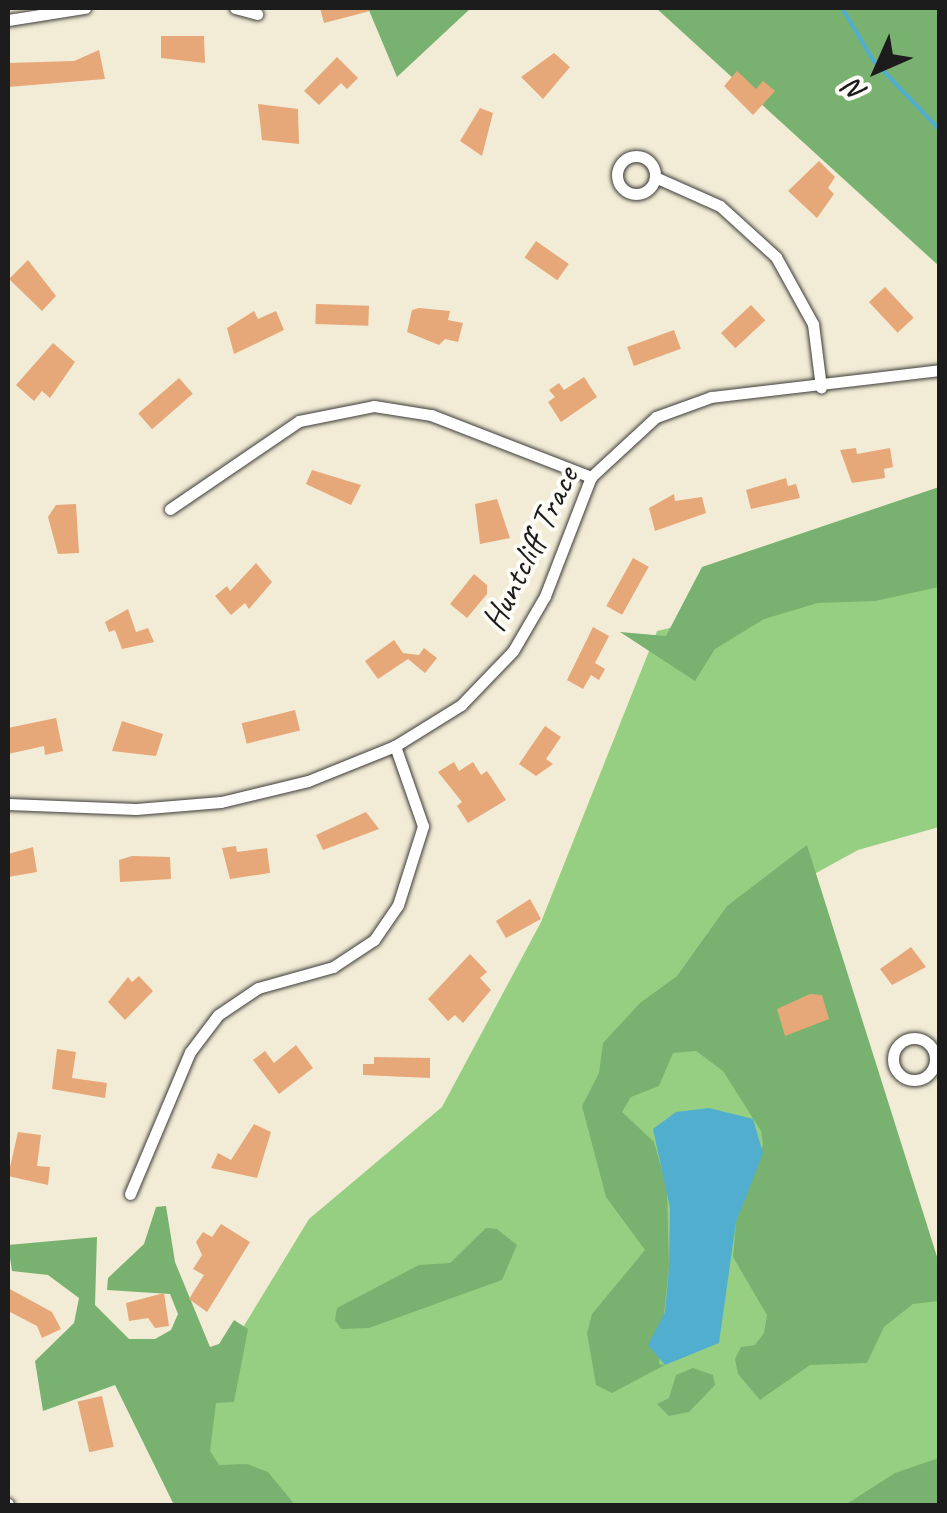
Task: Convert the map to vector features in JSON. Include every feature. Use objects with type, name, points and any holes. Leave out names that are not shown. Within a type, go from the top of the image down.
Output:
[{"type":"street","points":[[8,20],[85,8]]},
{"type":"street","points":[[234,8],[257,14]]},
{"type":"street","points":[[655,176],[720,206],[776,257],[812,324],[821,387]]},
{"type":"street","name":"Huntcliff Trace","points":[[8,804],[136,808],[221,802],[308,781],[396,746],[461,705],[513,651],[546,596],[591,477],[629,438],[679,406],[940,370]]},
{"type":"street","points":[[170,509],[299,421],[374,406],[431,416],[591,477]]},
{"type":"street","points":[[130,1194],[190,1052],[218,1014],[258,988],[333,967],[374,940],[398,905],[423,826],[396,746]]},
{"type":"green space","points":[[368,8],[471,8],[397,77]]},
{"type":"green space","points":[[656,8],[939,8],[939,266]]},
{"type":"green space","points":[[939,487],[939,587],[875,601],[818,603],[764,619],[715,649],[695,681],[620,632],[666,636],[702,567]]},
{"type":"green space","points":[[939,566],[939,827],[858,850],[707,933],[939,1279],[939,1505],[281,1505],[188,1466],[206,1388],[309,1219],[442,1107],[541,922],[657,631]]},
{"type":"green space","points":[[807,845],[939,1263],[939,1301],[913,1304],[884,1327],[867,1363],[810,1365],[760,1400],[738,1374],[735,1359],[741,1347],[755,1345],[764,1333],[767,1315],[733,1257],[736,1222],[763,1144],[761,1131],[723,1071],[696,1051],[673,1053],[659,1086],[631,1097],[622,1112],[654,1142],[667,1188],[669,1267],[659,1364],[665,1365],[612,1393],[596,1385],[587,1333],[592,1314],[645,1250],[606,1197],[582,1106],[599,1073],[603,1043],[640,1003],[677,976],[727,906]]},
{"type":"green space","points":[[166,1206],[175,1262],[210,1347],[219,1344],[234,1320],[248,1329],[234,1402],[216,1403],[210,1451],[219,1465],[247,1464],[268,1472],[295,1505],[174,1505],[115,1385],[43,1411],[35,1361],[74,1323],[79,1298],[48,1275],[12,1271],[8,1245],[97,1237],[95,1305],[129,1339],[155,1339],[171,1330],[178,1314],[170,1294],[107,1290],[108,1278],[144,1244],[156,1207]]},
{"type":"green space","points":[[486,1228],[497,1229],[517,1245],[502,1280],[369,1328],[341,1329],[335,1320],[337,1308],[419,1265],[450,1263]]},
{"type":"green space","points":[[693,1368],[713,1375],[715,1385],[689,1412],[669,1416],[657,1404],[669,1398],[676,1375]]},
{"type":"green space","points":[[939,1458],[939,1505],[845,1505],[895,1473]]},
{"type":"water","points":[[709,1108],[753,1119],[763,1153],[736,1222],[719,1343],[665,1365],[648,1345],[665,1312],[669,1268],[670,1208],[653,1129],[676,1112]]},
{"type":"building","points":[[320,8],[369,8],[370,11],[324,23]]},
{"type":"building","points":[[161,36],[204,36],[205,63],[161,58]]},
{"type":"building","points":[[99,50],[105,79],[8,87],[8,63],[74,61]]},
{"type":"building","points":[[554,53],[570,67],[543,99],[521,77]]},
{"type":"building","points":[[337,57],[358,78],[347,89],[341,83],[319,105],[304,91]]},
{"type":"building","points":[[737,71],[756,89],[763,81],[775,91],[753,115],[724,86]]},
{"type":"building","points":[[258,104],[298,109],[299,144],[262,140]]},
{"type":"building","points":[[480,108],[493,113],[482,156],[460,141]]},
{"type":"building","points":[[819,161],[835,177],[828,188],[834,194],[817,218],[788,191]]},
{"type":"building","points":[[536,241],[569,264],[557,280],[525,257]]},
{"type":"building","points":[[28,260],[56,296],[42,311],[9,279]]},
{"type":"building","points":[[885,287],[914,318],[898,333],[869,302]]},
{"type":"building","points":[[316,304],[369,306],[368,326],[315,324]]},
{"type":"building","points":[[751,305],[765,320],[735,348],[721,333]]},
{"type":"building","points":[[412,310],[450,311],[448,320],[463,323],[458,342],[445,339],[439,345],[407,332]]},
{"type":"building","points":[[254,311],[258,319],[276,311],[284,330],[234,354],[227,328]]},
{"type":"building","points":[[674,330],[681,349],[634,366],[627,347]]},
{"type":"building","points":[[53,343],[75,362],[50,398],[42,391],[34,401],[16,385]]},
{"type":"building","points":[[584,377],[597,397],[561,422],[548,402],[555,397],[549,390],[559,383],[564,390]]},
{"type":"building","points":[[179,378],[193,394],[152,429],[138,413]]},
{"type":"building","points":[[856,448],[857,454],[890,448],[893,467],[884,469],[885,478],[852,483],[840,450]]},
{"type":"building","points":[[312,470],[361,485],[351,505],[306,484]]},
{"type":"building","points":[[786,478],[788,486],[796,484],[800,498],[751,509],[746,490]]},
{"type":"building","points":[[674,494],[675,501],[702,497],[706,513],[655,531],[649,508]]},
{"type":"building","points":[[497,499],[510,538],[480,544],[475,504]]},
{"type":"building","points":[[76,504],[79,553],[58,554],[48,517],[56,505]]},
{"type":"building","points":[[633,558],[649,567],[622,615],[606,606]]},
{"type":"building","points":[[256,563],[272,582],[249,609],[245,603],[231,615],[215,596],[227,586],[230,591]]},
{"type":"building","points":[[474,574],[487,585],[487,594],[467,618],[450,604]]},
{"type":"building","points":[[128,609],[136,632],[148,628],[154,642],[122,649],[115,630],[109,632],[105,622]]},
{"type":"building","points":[[593,627],[609,636],[595,663],[605,669],[599,680],[591,675],[583,689],[567,680]]},
{"type":"building","points":[[394,640],[403,653],[419,655],[424,648],[437,658],[425,673],[408,659],[378,679],[365,661]]},
{"type":"building","points":[[295,710],[300,730],[247,744],[242,723]]},
{"type":"building","points":[[56,718],[63,751],[45,755],[44,746],[8,754],[8,728]]},
{"type":"building","points":[[122,721],[163,734],[156,756],[112,751]]},
{"type":"building","points":[[545,726],[561,737],[546,759],[553,764],[536,776],[519,764]]},
{"type":"building","points":[[454,762],[459,771],[473,762],[481,775],[487,771],[506,800],[468,823],[457,806],[462,802],[438,772]]},
{"type":"building","points":[[366,812],[379,829],[323,850],[316,835]]},
{"type":"building","points":[[236,846],[237,852],[267,848],[270,873],[230,879],[222,848]]},
{"type":"building","points":[[33,847],[37,872],[8,877],[8,854]]},
{"type":"building","points":[[132,856],[170,857],[171,879],[120,882],[119,860]]},
{"type":"building","points":[[530,899],[541,919],[506,938],[496,921]]},
{"type":"building","points":[[911,947],[926,967],[892,985],[880,969]]},
{"type":"building","points":[[470,954],[487,972],[480,978],[491,990],[463,1023],[455,1015],[448,1021],[428,999]]},
{"type":"building","points":[[139,976],[153,991],[125,1020],[108,1002],[128,977],[132,982]]},
{"type":"building","points":[[810,994],[822,995],[829,1019],[785,1036],[777,1009]]},
{"type":"building","points":[[296,1045],[313,1068],[279,1094],[253,1060],[265,1051],[274,1063]]},
{"type":"building","points":[[57,1049],[76,1052],[72,1078],[107,1083],[105,1098],[52,1089]]},
{"type":"building","points":[[374,1057],[430,1058],[430,1078],[363,1075],[363,1064],[374,1064]]},
{"type":"building","points":[[254,1124],[271,1132],[257,1178],[211,1168],[218,1153],[231,1160]]},
{"type":"building","points":[[18,1132],[41,1135],[37,1166],[50,1167],[48,1185],[8,1176]]},
{"type":"building","points":[[221,1224],[250,1242],[207,1312],[189,1299],[204,1275],[193,1269],[202,1255],[196,1242],[203,1232],[212,1237]]},
{"type":"building","points":[[8,1288],[52,1312],[61,1329],[42,1338],[37,1326],[8,1311]]},
{"type":"building","points":[[164,1293],[169,1326],[155,1328],[148,1318],[129,1321],[126,1303]]},
{"type":"building","points":[[102,1396],[114,1447],[89,1452],[78,1402]]},
{"type":"waterway","points":[[842,8],[873,60],[940,130]]}]
